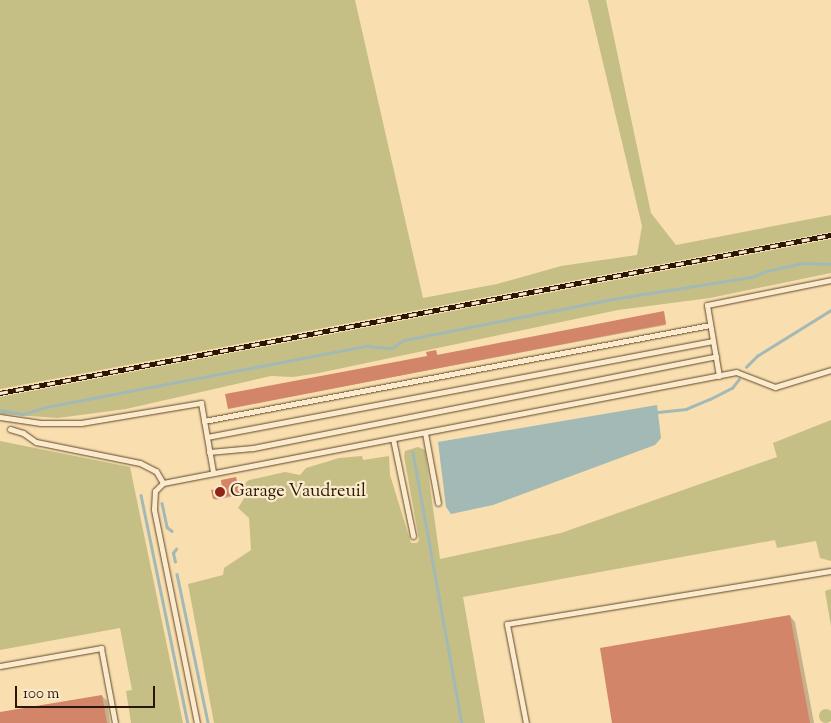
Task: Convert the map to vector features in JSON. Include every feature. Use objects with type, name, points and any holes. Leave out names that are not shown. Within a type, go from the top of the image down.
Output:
[{"type":"lane","points":[[719,376],[707,305],[831,280]]},
{"type":"lane","points":[[204,422],[710,325]]},
{"type":"lane","points":[[207,438],[713,341]]},
{"type":"lane","points":[[209,452],[253,448],[716,356]]},
{"type":"lane","points":[[197,723],[154,508],[155,491],[163,483],[740,372],[775,387],[831,370]]},
{"type":"lane","points":[[0,417],[41,423],[81,423],[201,403],[213,472]]},
{"type":"lane","points":[[10,430],[23,433],[36,442],[140,463],[156,471],[163,483]]},
{"type":"lane","points":[[425,433],[438,503]]},
{"type":"lane","points":[[393,439],[413,536]]},
{"type":"lane","points":[[526,723],[507,624],[831,571]]},
{"type":"lane","points":[[0,666],[101,648],[115,723]]},
{"type":"shaded area","points":[[0,0],[355,0],[423,298],[497,284],[561,266],[637,255],[642,226],[588,0],[606,0],[651,213],[676,245],[831,215],[831,232],[0,389]]},
{"type":"shaded area","points":[[831,239],[831,273],[710,298],[618,310],[319,373],[293,377],[271,376],[126,409],[58,418],[0,414],[0,397]]},
{"type":"shaded area","points":[[831,420],[831,561],[820,558],[816,541],[777,548],[775,540],[463,597],[485,723],[214,723],[188,584],[223,575],[224,568],[251,550],[249,518],[238,508],[245,497],[245,483],[249,480],[285,472],[300,475],[306,468],[339,458],[362,456],[363,460],[389,456],[390,475],[411,543],[417,543],[419,540],[404,456],[405,451],[418,447],[425,450],[440,559],[561,533],[777,457],[773,443]]},
{"type":"shaded area","points":[[0,441],[130,467],[183,723],[131,723],[126,691],[132,690],[120,628],[0,650]]},
{"type":"shaded area","points":[[831,589],[831,626],[825,591]]},
{"type":"shaded area","points":[[826,709],[831,711],[833,716],[831,721],[826,723],[821,721],[819,716],[821,711]]},
{"type":"water","points":[[657,405],[661,438],[655,445],[493,505],[451,514],[446,507],[438,442]]},
{"type":"building","points":[[664,311],[666,324],[228,409],[225,394],[427,356],[426,352],[436,350],[437,355]]},
{"type":"building","points":[[236,477],[240,494],[213,499],[211,490],[222,488],[221,480]]},
{"type":"building","points":[[790,615],[810,723],[612,723],[600,648]]},
{"type":"building","points":[[102,695],[107,723],[0,723],[0,712]]},
{"type":"waterway","points":[[392,348],[404,340],[619,298],[752,277],[766,271],[805,263],[831,264]]},
{"type":"waterway","points":[[746,367],[757,356],[831,310]]},
{"type":"waterway","points":[[0,410],[23,414],[46,407],[367,346],[392,348]]},
{"type":"waterway","points":[[658,412],[686,409],[732,388],[739,379]]},
{"type":"waterway","points":[[413,452],[462,723]]},
{"type":"waterway","points":[[141,495],[188,723]]},
{"type":"waterway","points":[[162,503],[167,527],[172,531]]},
{"type":"waterway","points":[[175,562],[173,553],[176,549]]},
{"type":"waterway","points":[[177,574],[208,723]]},
{"type":"railway","points":[[0,393],[831,235]]},
{"type":"place","name":"Garage Vaudreuil","points":[[220,492]]}]
